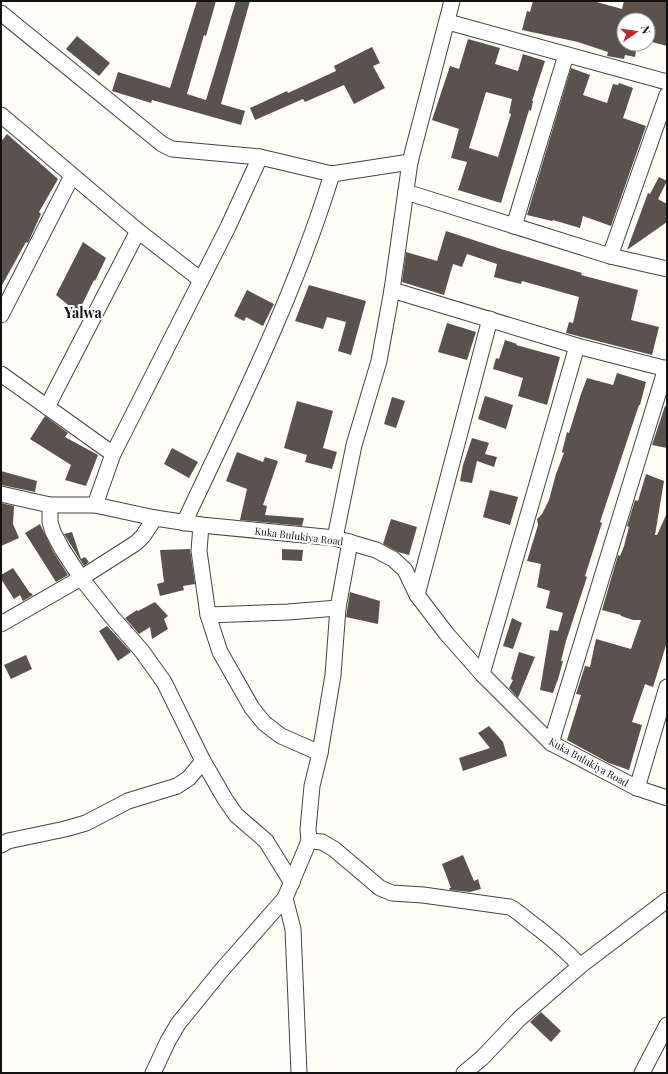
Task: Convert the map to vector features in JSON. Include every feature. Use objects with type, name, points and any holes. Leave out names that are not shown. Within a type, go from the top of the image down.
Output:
[{"type":"street","points":[[335,538],[354,445],[379,361],[392,290],[410,162],[448,22],[452,1]]},
{"type":"street","points":[[1,13],[162,144],[172,149],[260,157],[332,174],[410,162]]},
{"type":"street","points":[[448,22],[667,82]]},
{"type":"street","points":[[514,226],[566,55]]},
{"type":"street","points":[[610,256],[667,95]]},
{"type":"street","points":[[3,120],[138,231],[201,280]]},
{"type":"street","points":[[95,505],[113,454],[228,227],[260,157]]},
{"type":"street","points":[[184,523],[264,353],[318,221],[332,174]]},
{"type":"street","points":[[1,314],[72,176]]},
{"type":"street","points":[[406,192],[610,256],[667,269]]},
{"type":"street","points":[[46,407],[138,231]]},
{"type":"street","points":[[392,290],[577,346],[666,368],[551,743]]},
{"type":"street","points":[[417,595],[490,319]]},
{"type":"street","points":[[482,674],[577,346]]},
{"type":"street","points":[[1,374],[113,454]]},
{"type":"street","name":"Kuka Bulukiya Road","points":[[1,494],[50,505],[95,505],[184,523],[335,538],[376,550],[393,559],[404,570],[417,595],[446,633],[482,674],[551,743],[637,788],[667,798]]},
{"type":"street","points":[[50,505],[50,522],[53,532],[62,549],[81,578],[141,650],[164,682],[203,761],[236,815],[266,841],[292,883]]},
{"type":"street","points":[[1,624],[81,578],[136,543],[143,536],[155,518]]},
{"type":"street","points":[[201,525],[199,551],[208,614],[220,652],[252,708],[264,722],[281,736],[320,753]]},
{"type":"street","points":[[153,1073],[178,1024],[220,972],[285,898],[309,841],[308,829],[312,786],[320,753],[333,675],[338,608],[350,542]]},
{"type":"street","points":[[208,614],[288,612],[338,608]]},
{"type":"street","points":[[637,788],[667,687]]},
{"type":"street","points":[[1,845],[86,823],[128,801],[177,786],[189,778],[203,761]]},
{"type":"street","points":[[309,841],[322,842],[334,849],[380,888],[392,893],[423,895],[510,908],[521,913],[570,954],[580,966]]},
{"type":"street","points":[[285,898],[293,929],[299,1073]]},
{"type":"street","points":[[464,1073],[482,1058],[519,1019],[580,966],[667,900]]},
{"type":"street","points":[[642,1073],[667,1025]]},
{"type":"building","points":[[197,1],[216,1],[206,36],[204,35],[187,94],[206,100],[236,1],[250,1],[221,104],[245,111],[241,125],[152,100],[151,103],[112,91],[118,72],[170,88]]},
{"type":"building","points":[[533,1],[593,1],[622,9],[624,1],[667,1],[667,46],[656,43],[656,12],[616,12],[616,52],[636,52],[635,57],[625,55],[624,59],[607,56],[608,52],[578,42],[522,30],[527,11],[530,12]]},
{"type":"building","points":[[77,36],[110,63],[99,76],[66,49]]},
{"type":"building","points":[[468,39],[500,48],[495,64],[518,71],[523,54],[545,61],[532,101],[531,111],[529,110],[501,203],[458,190],[467,162],[451,158],[459,129],[432,120],[450,66],[459,69]],"holes":[[[486,92],[512,99],[509,113],[511,114],[498,157],[469,148]]]},
{"type":"building","points":[[372,47],[380,63],[373,66],[385,88],[354,104],[344,85],[305,102],[303,99],[255,120],[250,108],[287,91],[288,93],[336,71],[334,66]]},
{"type":"building","points":[[571,68],[590,75],[583,95],[607,103],[613,84],[618,85],[619,83],[633,88],[623,118],[646,126],[611,226],[583,216],[580,228],[553,220],[527,215]]},
{"type":"building","points":[[7,134],[58,179],[39,212],[41,214],[28,243],[26,242],[1,287],[1,142]]},
{"type":"building","points":[[659,177],[667,181],[658,199],[667,204],[667,222],[627,250],[648,193],[650,194]]},
{"type":"building","points":[[446,231],[582,273],[581,275],[638,290],[631,320],[659,327],[652,355],[566,333],[569,322],[573,323],[579,297],[522,281],[521,284],[494,277],[497,264],[467,254],[462,267],[453,264],[444,295],[402,282],[406,252],[437,261]]},
{"type":"building","points":[[83,242],[106,258],[78,313],[56,295]]},
{"type":"building","points":[[309,285],[366,301],[351,355],[338,351],[346,322],[327,317],[323,329],[295,321]]},
{"type":"building","points":[[247,290],[274,304],[263,326],[246,317],[244,321],[234,316]]},
{"type":"building","points":[[447,323],[476,332],[467,360],[438,352]]},
{"type":"building","points":[[505,340],[517,344],[516,345],[560,357],[547,405],[518,396],[523,378],[493,369],[496,358],[499,359]]},
{"type":"building","points":[[617,373],[646,382],[640,405],[600,522],[602,523],[585,576],[587,577],[566,641],[561,661],[563,661],[553,693],[540,690],[550,630],[558,631],[563,613],[546,608],[550,591],[537,587],[541,564],[527,561],[538,525],[537,519],[542,514],[549,500],[556,474],[564,453],[562,452],[567,432],[569,433],[587,378],[613,385]]},
{"type":"building","points":[[485,396],[513,405],[506,429],[478,419]]},
{"type":"building","points":[[392,397],[405,401],[396,428],[384,424]]},
{"type":"building","points":[[297,401],[333,411],[323,448],[337,452],[332,469],[305,462],[307,455],[284,448]]},
{"type":"building","points":[[665,406],[667,406],[667,448],[652,445]]},
{"type":"building","points":[[45,416],[68,433],[65,437],[98,455],[86,486],[65,480],[71,465],[30,439]]},
{"type":"building","points":[[472,438],[489,443],[485,454],[497,457],[494,467],[477,461],[472,483],[460,481],[463,465]]},
{"type":"building","points":[[172,448],[198,462],[189,478],[164,464]]},
{"type":"building","points":[[237,452],[263,462],[265,457],[278,461],[263,505],[267,506],[265,515],[304,518],[302,526],[240,520],[247,489],[226,481]]},
{"type":"building","points":[[1,471],[37,481],[35,492],[1,485]]},
{"type":"building","points":[[646,474],[664,481],[655,535],[657,535],[667,513],[667,642],[653,687],[645,684],[632,722],[642,725],[629,770],[609,763],[567,740],[581,695],[576,694],[585,666],[590,667],[596,639],[631,649],[641,620],[633,620],[602,610],[618,555],[620,556],[624,546],[629,527],[627,526],[635,500],[638,501]]},
{"type":"building","points":[[490,490],[518,497],[510,525],[483,517]]},
{"type":"building","points":[[1,503],[14,506],[13,524],[19,538],[1,546]]},
{"type":"building","points":[[391,519],[417,527],[409,555],[398,552],[383,544]]},
{"type":"building","points":[[40,524],[54,553],[68,575],[56,582],[25,533]]},
{"type":"building","points":[[72,532],[81,559],[85,557],[89,562],[84,566],[64,534]]},
{"type":"building","points":[[190,549],[195,584],[183,586],[184,590],[160,596],[157,584],[164,582],[160,550]]},
{"type":"building","points":[[282,549],[303,550],[302,561],[282,560]]},
{"type":"building","points":[[13,568],[30,593],[33,595],[23,601],[20,595],[14,599],[1,579],[1,575]]},
{"type":"building","points":[[350,592],[380,601],[378,624],[346,617]]},
{"type":"building","points":[[155,602],[168,616],[164,619],[168,629],[152,639],[150,627],[139,634],[125,618],[137,610],[138,611]]},
{"type":"building","points":[[512,618],[522,623],[513,649],[503,646]]},
{"type":"building","points":[[107,626],[131,652],[118,661],[99,631]]},
{"type":"building","points":[[519,652],[535,657],[518,698],[509,688],[513,680],[511,679]]},
{"type":"building","points":[[26,655],[32,669],[11,679],[4,665]]},
{"type":"building","points":[[489,726],[503,742],[507,756],[463,771],[459,758],[490,748],[478,733]]},
{"type":"building","points":[[463,855],[474,881],[478,879],[481,889],[470,892],[450,890],[449,888],[451,888],[442,864]]},
{"type":"building","points":[[541,1012],[561,1031],[551,1042],[530,1022]]},
{"type":"district","name":"Yalwa","points":[[83,312]]}]
